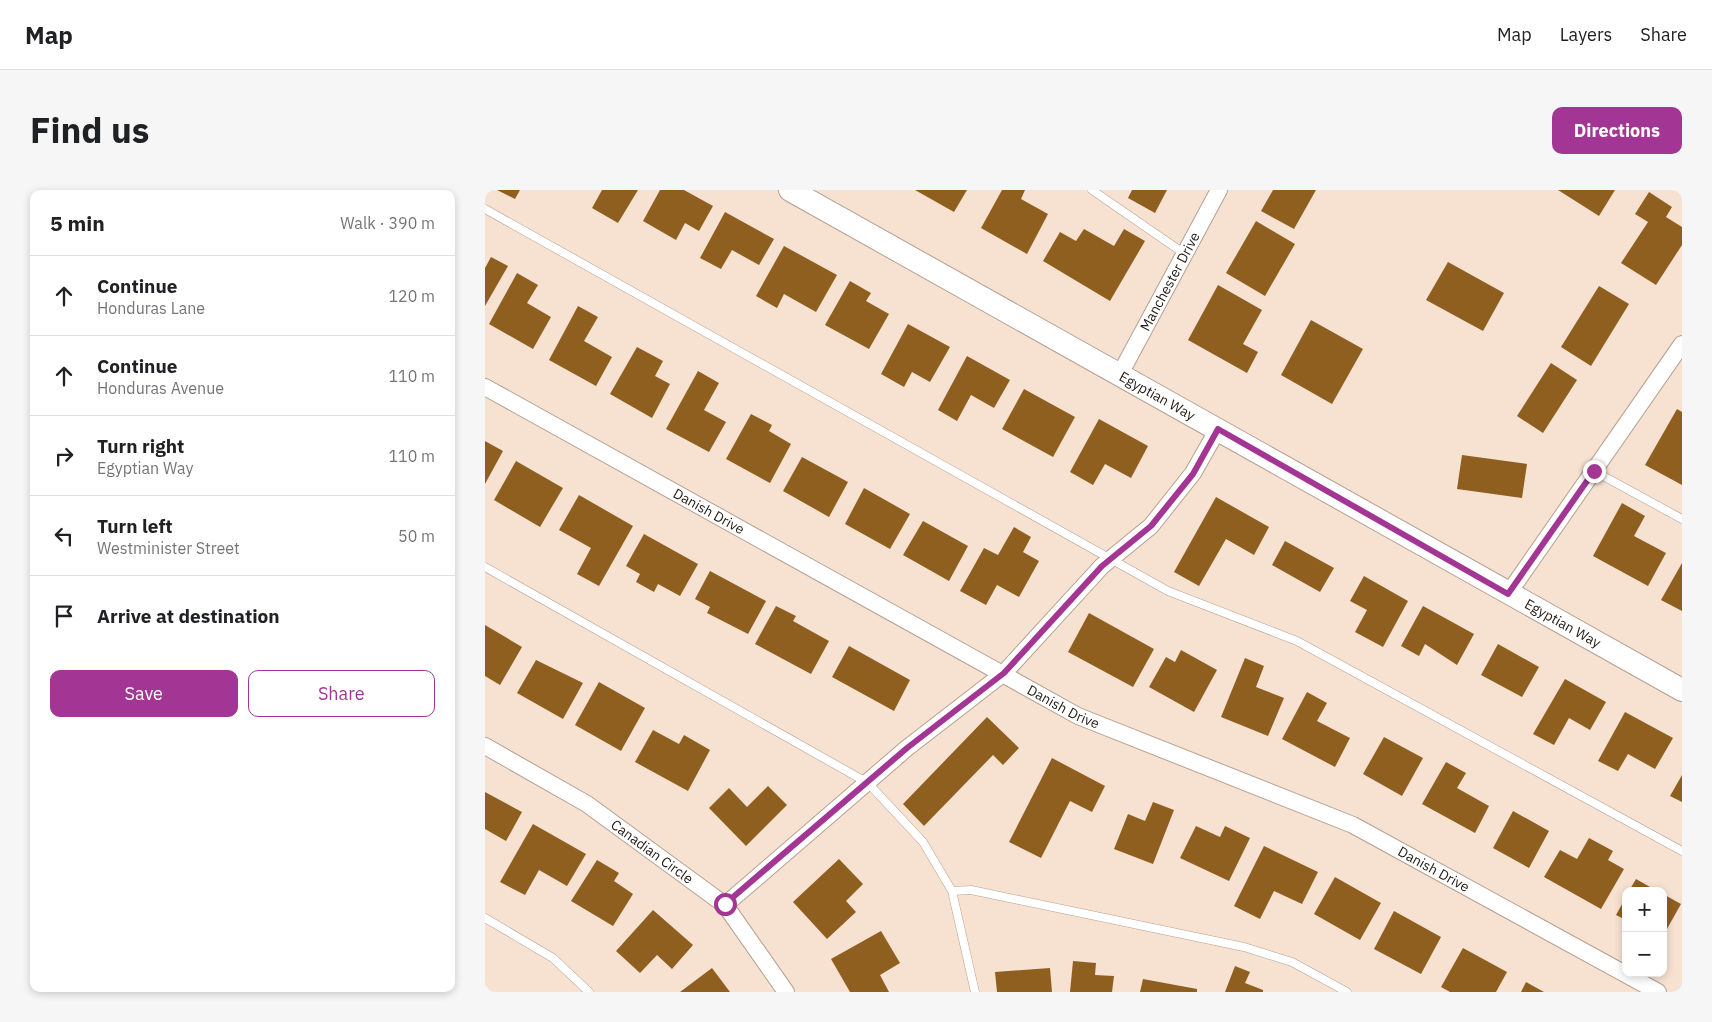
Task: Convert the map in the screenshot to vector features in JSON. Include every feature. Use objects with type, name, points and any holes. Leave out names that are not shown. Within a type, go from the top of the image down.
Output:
[{"type":"street","name":"Egyptian Way","points":[[790,190],[1682,690]]},
{"type":"street","name":"Manchester Drive","points":[[1120,374],[1219,190]]},
{"type":"street","points":[[1508,594],[1679,354]]},
{"type":"street","name":"Danish Drive","points":[[485,388],[1004,673],[1078,716],[1353,825],[1658,992]]},
{"type":"street","points":[[725,904],[907,748],[1004,673],[1111,560],[1151,526],[1193,474],[1218,429]]},
{"type":"street","name":"Canadian Circle","points":[[485,746],[587,804],[725,904],[786,992]]},
{"type":"lane","points":[[1092,190],[1185,254]]},
{"type":"lane","points":[[485,209],[1168,591],[1297,641],[1682,851]]},
{"type":"lane","points":[[1594,471],[1682,519]]},
{"type":"lane","points":[[485,567],[868,783],[923,842],[952,891],[975,992]]},
{"type":"lane","points":[[952,891],[971,890],[1244,947],[1293,962],[1347,992]]},
{"type":"lane","points":[[485,918],[553,958],[589,992]]},
{"type":"building","points":[[497,190],[520,190],[515,199]]},
{"type":"building","points":[[602,190],[638,190],[618,223],[592,208]]},
{"type":"building","points":[[660,190],[684,190],[713,206],[699,231],[685,223],[676,240],[643,221]]},
{"type":"building","points":[[915,190],[967,190],[954,212]]},
{"type":"building","points":[[1002,190],[1025,190],[1021,199],[1048,214],[1027,254],[981,228]]},
{"type":"building","points":[[1132,190],[1167,190],[1155,213],[1128,198]]},
{"type":"building","points":[[1273,190],[1316,190],[1294,229],[1261,211]]},
{"type":"building","points":[[1558,190],[1615,190],[1599,216]]},
{"type":"building","points":[[1649,192],[1672,207],[1666,217],[1682,227],[1682,245],[1656,285],[1621,263],[1648,222],[1635,214]]},
{"type":"building","points":[[725,212],[774,239],[759,265],[732,250],[721,269],[700,258]]},
{"type":"building","points":[[1256,221],[1295,244],[1265,296],[1226,273]]},
{"type":"building","points":[[1084,229],[1114,246],[1124,229],[1145,241],[1110,301],[1043,261],[1060,232],[1076,241]]},
{"type":"building","points":[[784,246],[837,275],[816,312],[784,294],[777,308],[756,296]]},
{"type":"building","points":[[491,257],[508,266],[485,306],[485,268]]},
{"type":"building","points":[[1448,262],[1504,293],[1483,331],[1426,300]]},
{"type":"building","points":[[517,273],[538,285],[527,303],[551,317],[533,349],[489,324]]},
{"type":"building","points":[[850,281],[871,293],[866,301],[889,314],[869,349],[825,325]]},
{"type":"building","points":[[1218,285],[1262,310],[1243,344],[1258,352],[1247,373],[1188,340]]},
{"type":"building","points":[[1599,286],[1629,304],[1591,366],[1561,347]]},
{"type":"building","points":[[578,306],[598,317],[584,341],[612,357],[596,386],[549,360]]},
{"type":"building","points":[[1311,320],[1363,349],[1332,404],[1281,375]]},
{"type":"building","points":[[908,324],[950,347],[930,382],[912,372],[904,387],[881,374]]},
{"type":"building","points":[[637,347],[663,361],[655,376],[670,384],[652,418],[610,394]]},
{"type":"building","points":[[967,356],[1010,380],[994,408],[971,395],[957,421],[938,410]]},
{"type":"building","points":[[1551,363],[1577,380],[1543,433],[1517,416]]},
{"type":"building","points":[[698,371],[719,383],[704,410],[726,422],[709,452],[666,429]]},
{"type":"building","points":[[1024,389],[1075,417],[1053,457],[1002,429]]},
{"type":"building","points":[[1677,409],[1682,412],[1682,485],[1645,465]]},
{"type":"building","points":[[751,414],[772,425],[769,431],[791,444],[770,483],[726,459]]},
{"type":"building","points":[[1099,419],[1148,446],[1131,478],[1105,464],[1093,485],[1070,472]]},
{"type":"building","points":[[485,441],[503,451],[485,484]]},
{"type":"building","points":[[1462,455],[1527,464],[1522,498],[1457,489]]},
{"type":"building","points":[[802,457],[848,482],[829,517],[783,491]]},
{"type":"building","points":[[516,461],[563,488],[540,527],[494,500]]},
{"type":"building","points":[[864,488],[910,514],[890,549],[845,524]]},
{"type":"building","points":[[579,495],[633,526],[599,586],[577,574],[591,548],[559,530]]},
{"type":"building","points":[[1216,497],[1269,527],[1254,555],[1226,539],[1199,586],[1174,572]]},
{"type":"building","points":[[1622,503],[1645,516],[1634,536],[1666,553],[1648,586],[1593,556]]},
{"type":"building","points":[[923,521],[968,546],[949,581],[903,555]]},
{"type":"building","points":[[1014,527],[1031,537],[1023,552],[1039,561],[1019,597],[997,585],[986,605],[960,591],[984,548],[998,555]]},
{"type":"building","points":[[644,534],[698,564],[680,596],[658,584],[654,592],[636,582],[640,574],[626,566]]},
{"type":"building","points":[[1285,541],[1334,568],[1320,592],[1272,565]]},
{"type":"building","points":[[1682,563],[1682,611],[1661,600]]},
{"type":"building","points":[[710,571],[766,601],[748,634],[707,613],[710,607],[695,599]]},
{"type":"building","points":[[1364,576],[1408,601],[1383,647],[1355,632],[1367,610],[1350,601]]},
{"type":"building","points":[[776,606],[796,616],[793,621],[829,641],[811,674],[755,644]]},
{"type":"building","points":[[1423,606],[1474,634],[1457,665],[1425,644],[1419,656],[1401,646]]},
{"type":"building","points":[[1089,613],[1154,649],[1133,687],[1068,652]]},
{"type":"building","points":[[485,625],[522,647],[500,685],[485,676]]},
{"type":"building","points":[[1498,644],[1539,667],[1522,697],[1481,675]]},
{"type":"building","points":[[849,646],[910,680],[894,711],[832,677]]},
{"type":"building","points":[[1181,650],[1217,670],[1194,712],[1149,687],[1166,657],[1175,662]]},
{"type":"building","points":[[1245,658],[1264,666],[1256,687],[1284,698],[1268,736],[1221,717]]},
{"type":"building","points":[[536,660],[583,683],[563,719],[517,693]]},
{"type":"building","points":[[1565,679],[1606,702],[1590,730],[1569,718],[1554,745],[1533,734]]},
{"type":"building","points":[[599,682],[645,708],[621,751],[575,725]]},
{"type":"building","points":[[1307,692],[1327,703],[1317,721],[1350,738],[1335,767],[1282,739]]},
{"type":"building","points":[[1625,712],[1673,738],[1655,769],[1628,754],[1618,771],[1598,761]]},
{"type":"building","points":[[987,717],[1019,748],[1003,765],[993,755],[924,826],[903,804]]},
{"type":"building","points":[[653,730],[679,744],[684,735],[710,750],[688,791],[635,762]]},
{"type":"building","points":[[1384,737],[1423,758],[1402,796],[1363,774]]},
{"type":"building","points":[[1052,758],[1105,786],[1092,812],[1070,801],[1041,858],[1009,842]]},
{"type":"building","points":[[1446,762],[1466,773],[1457,788],[1489,806],[1475,833],[1422,804]]},
{"type":"building","points":[[1682,775],[1682,802],[1670,796]]},
{"type":"building","points":[[768,786],[787,805],[746,846],[709,808],[729,788],[747,807]]},
{"type":"building","points":[[485,792],[522,812],[506,841],[485,829]]},
{"type":"building","points":[[1153,802],[1174,810],[1153,864],[1114,849],[1128,814],[1145,821]]},
{"type":"building","points":[[1513,811],[1549,831],[1529,868],[1493,848]]},
{"type":"building","points":[[533,824],[586,854],[567,886],[539,870],[525,895],[500,882]]},
{"type":"building","points":[[1196,826],[1220,837],[1225,826],[1250,838],[1229,881],[1180,858]]},
{"type":"building","points":[[1589,838],[1613,851],[1608,860],[1624,869],[1601,909],[1544,877],[1560,850],[1577,859]]},
{"type":"building","points":[[1264,846],[1318,872],[1302,904],[1274,891],[1260,919],[1234,906]]},
{"type":"building","points":[[839,859],[863,884],[846,901],[856,912],[827,939],[793,902]]},
{"type":"building","points":[[597,860],[619,873],[614,881],[633,894],[613,926],[571,901]]},
{"type":"building","points":[[1335,877],[1381,903],[1360,940],[1314,914]]},
{"type":"building","points":[[1636,879],[1650,887],[1631,887]]},
{"type":"building","points":[[1667,896],[1681,904],[1667,929]]},
{"type":"building","points":[[1622,904],[1622,918],[1616,915]]},
{"type":"building","points":[[653,910],[693,945],[672,969],[657,955],[640,973],[616,951]]},
{"type":"building","points":[[1394,911],[1441,937],[1421,974],[1374,949]]},
{"type":"building","points":[[881,931],[900,963],[880,975],[889,992],[850,992],[831,959]]},
{"type":"building","points":[[1463,948],[1507,972],[1496,992],[1450,992],[1441,987]]},
{"type":"building","points":[[1073,961],[1096,963],[1095,975],[1114,976],[1112,992],[1070,992]]},
{"type":"building","points":[[1235,966],[1250,972],[1245,983],[1263,990],[1263,992],[1225,992]]},
{"type":"building","points":[[712,968],[730,992],[680,992]]},
{"type":"building","points":[[1050,968],[1052,992],[997,992],[995,972]]},
{"type":"building","points":[[1143,979],[1197,989],[1197,992],[1140,992]]},
{"type":"building","points":[[1526,982],[1544,992],[1521,992]]},
{"type":"route","points":[[725,904],[800,843],[907,748],[1004,673],[1102,566],[1151,526],[1193,474],[1218,429],[1508,594],[1594,471]]}]
